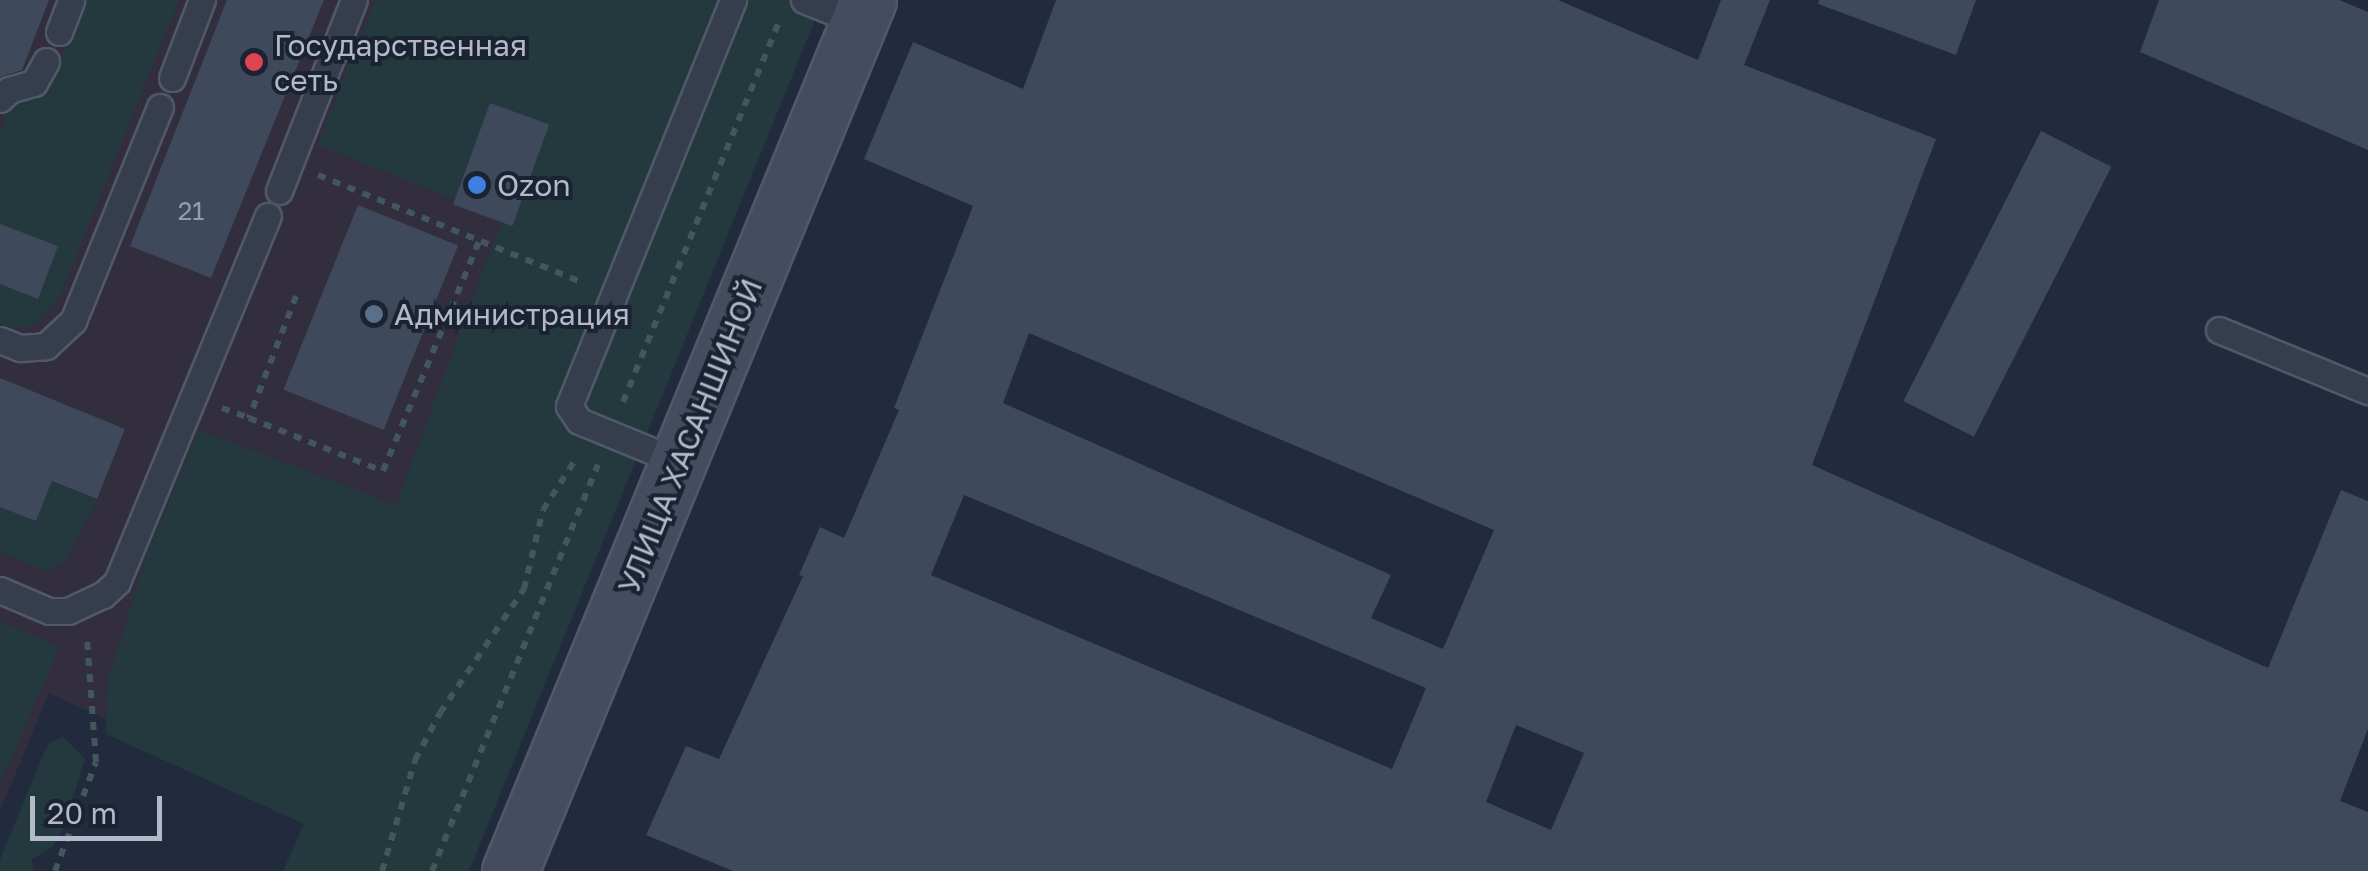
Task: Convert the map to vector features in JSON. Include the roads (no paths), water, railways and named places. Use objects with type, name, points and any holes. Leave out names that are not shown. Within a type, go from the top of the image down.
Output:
[{"type":"street","name":"УЛИЦА ХАСАНШИНОЙ","points":[[510,871],[864,11]]},
{"type":"lane","points":[[59,32],[71,0]]},
{"type":"lane","points":[[172,78],[202,0]]},
{"type":"lane","points":[[279,190],[354,0]]},
{"type":"lane","points":[[679,462],[572,415],[571,397],[733,0]]},
{"type":"lane","points":[[804,0],[864,11]]},
{"type":"lane","points":[[0,99],[9,90],[34,83],[46,61]]},
{"type":"lane","points":[[0,340],[20,348],[46,346],[73,321],[160,107]]},
{"type":"lane","points":[[0,590],[49,611],[84,606],[117,582],[268,216]]},
{"type":"lane","points":[[2219,330],[2368,391]]},
{"type":"place","name":"Государственная сеть","points":[[254,62]]},
{"type":"place","name":"Ozon","points":[[477,185]]},
{"type":"place","name":"Администрация","points":[[374,314]]}]
